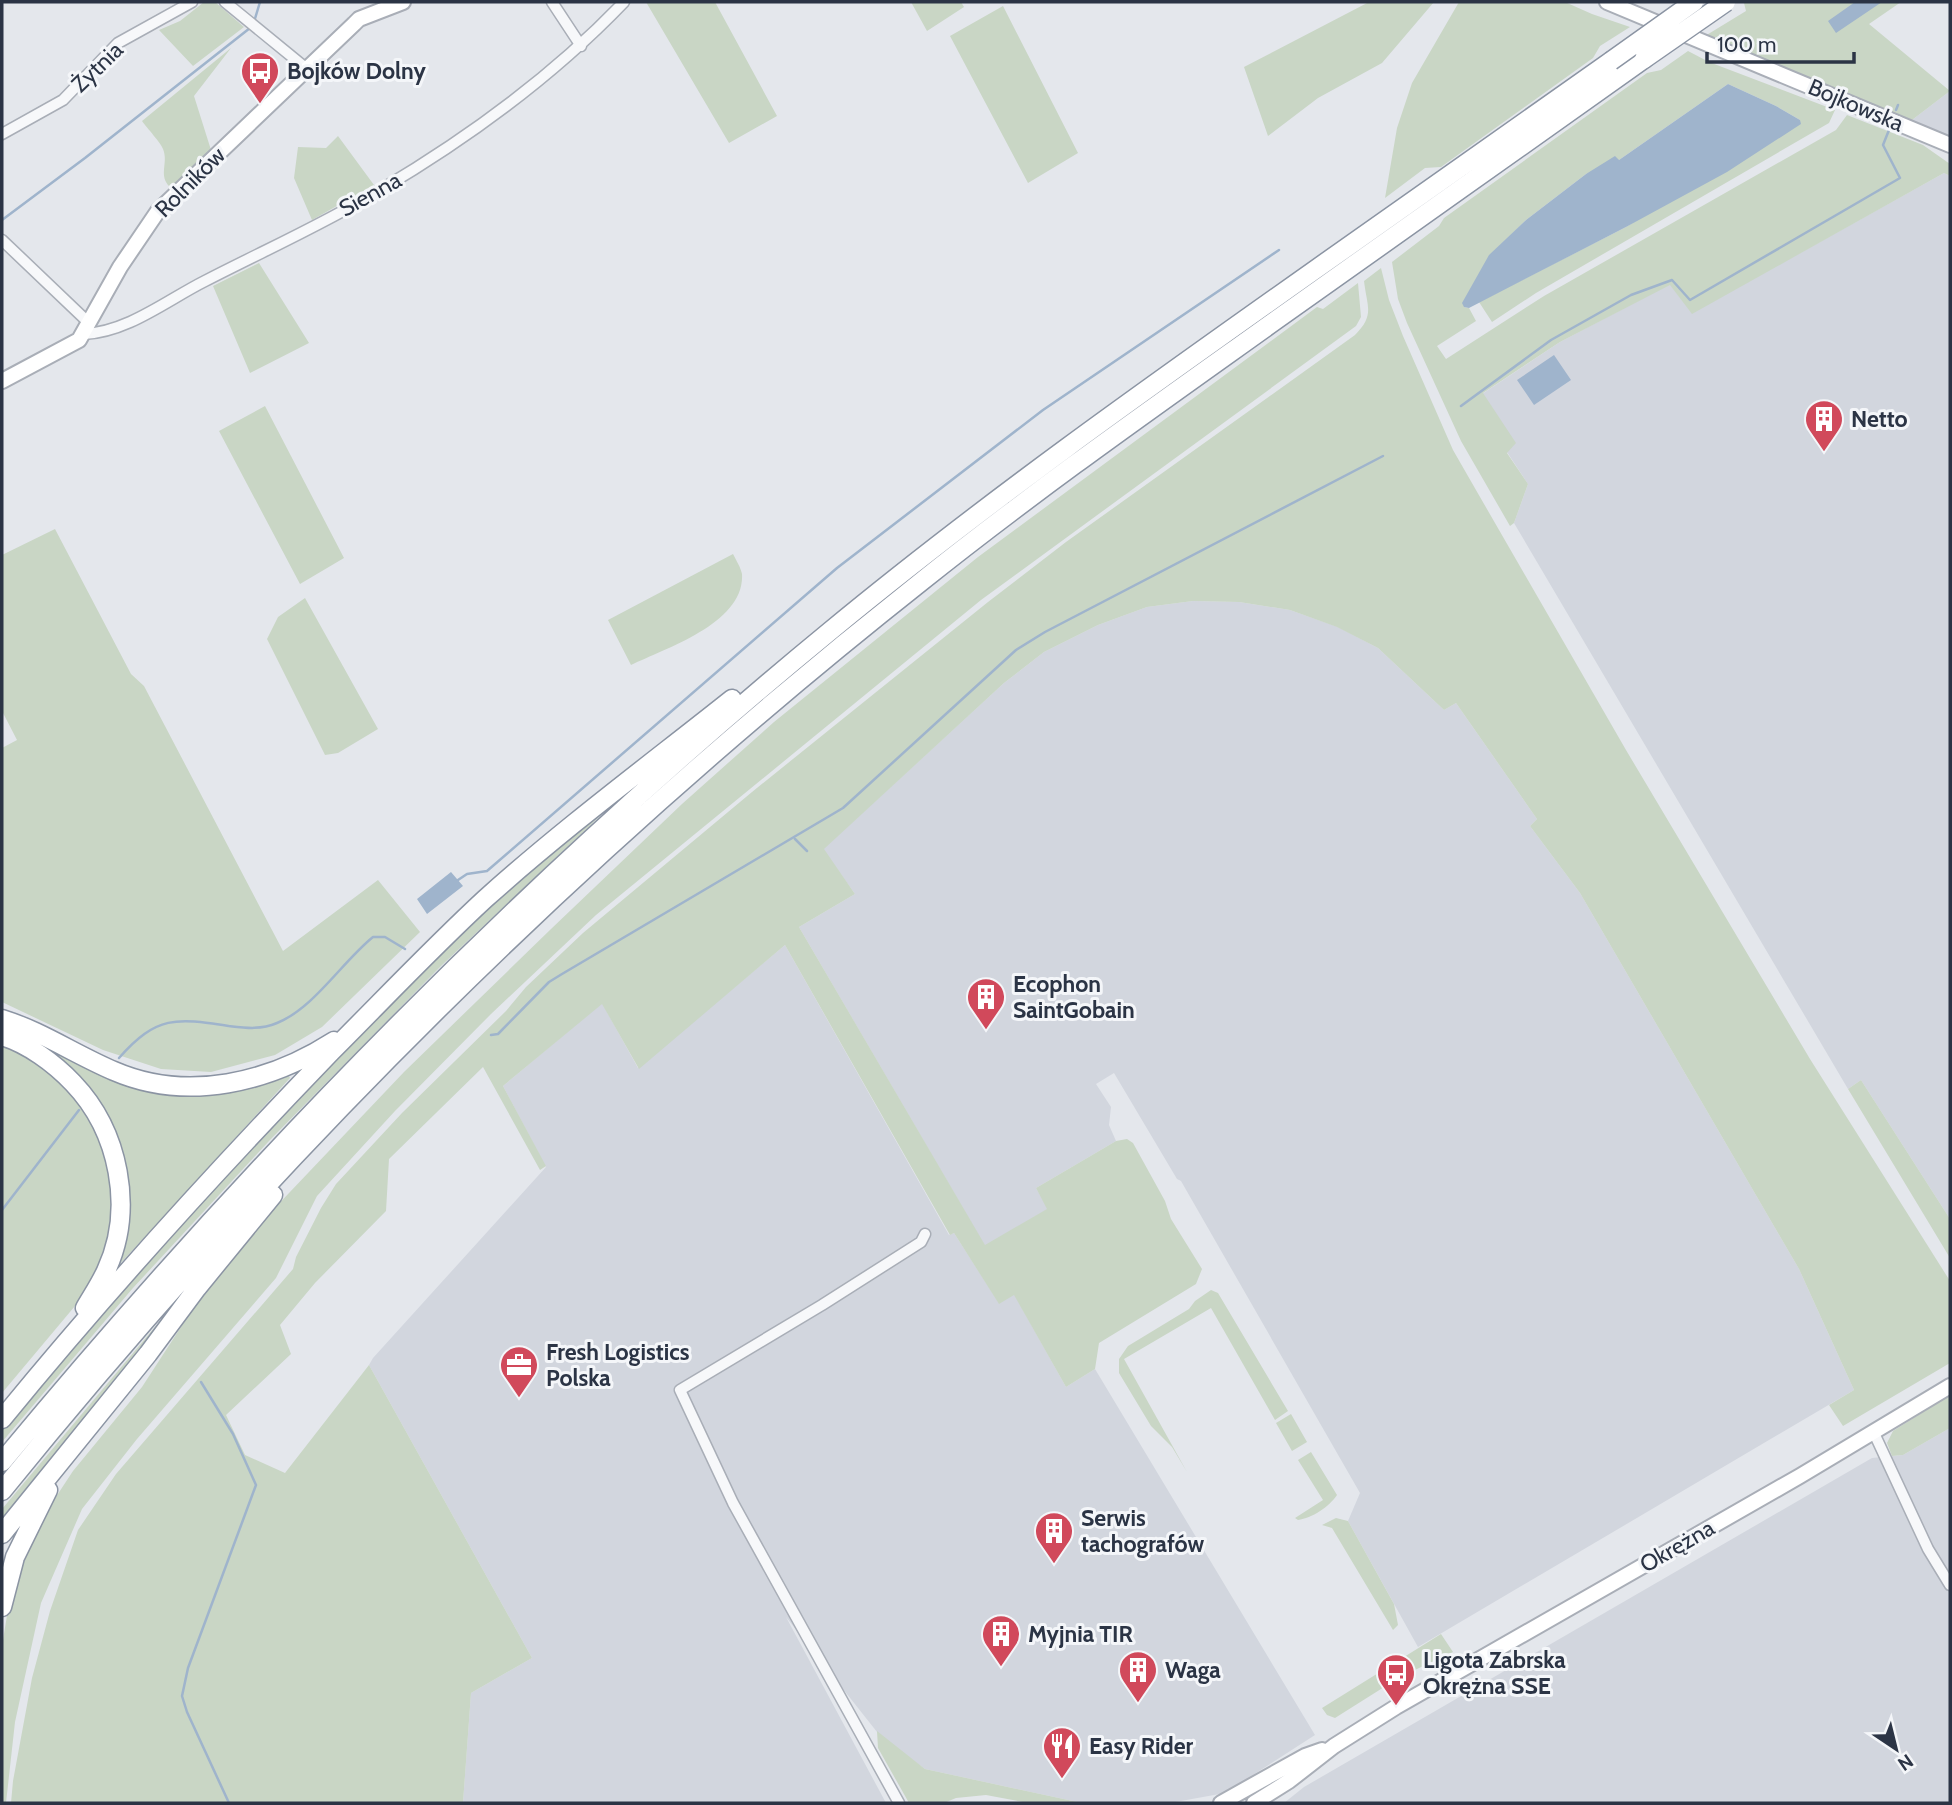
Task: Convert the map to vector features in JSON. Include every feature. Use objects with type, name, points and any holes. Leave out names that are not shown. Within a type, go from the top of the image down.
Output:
[{"type":"highway","points":[[2,1462],[176,1258],[362,1060],[470,952],[608,823],[789,665],[968,521],[1059,452],[1694,2]]},
{"type":"highway","points":[[2,1491],[102,1369],[244,1209],[373,1074],[557,895],[668,794],[799,681],[1042,488],[1726,2]]},
{"type":"highway","points":[[2,1419],[203,1187],[453,929],[545,847],[733,698],[789,665]]},
{"type":"highway","points":[[2,1019],[117,1073],[151,1083],[177,1086],[214,1086],[254,1079],[299,1061],[358,1025]]},
{"type":"highway","points":[[2,1036],[51,1063],[80,1091],[104,1126],[119,1179],[119,1222],[107,1270],[61,1348]]},
{"type":"highway","points":[[2,1535],[148,1354],[222,1256],[373,1074]]},
{"type":"highway","points":[[2,1607],[15,1557],[64,1458]]},
{"type":"street","name":"Żytnia","points":[[2,134],[63,100],[118,43],[192,2]]},
{"type":"street","points":[[225,2],[307,69]]},
{"type":"street","name":"Rolników","points":[[2,381],[71,346],[86,328],[120,267],[158,211],[359,19],[402,2]]},
{"type":"street","points":[[552,2],[584,43]]},
{"type":"street","name":"Sienna","points":[[86,328],[100,333],[124,325],[378,192],[459,141],[584,43],[624,2]]},
{"type":"street","name":"Bojkowska","points":[[1607,2],[1950,145]]},
{"type":"street","points":[[2,240],[86,328]]},
{"type":"street","points":[[898,1803],[733,1503],[680,1390],[833,1298],[920,1242],[925,1234]]},
{"type":"street","name":"Okrężna","points":[[1254,1803],[1289,1781],[1334,1746],[1396,1707],[1874,1433],[1950,1386]]},
{"type":"street","points":[[1874,1433],[1928,1549],[1950,1585]]},
{"type":"street","name":"Okrężna","points":[[1221,1803],[1305,1755],[1334,1746]]},
{"type":"shaded area","points":[[1950,91],[1950,136],[1912,120]]},
{"type":"shaded area","points":[[1944,173],[1950,176],[1950,1219],[1861,1080],[1848,1089],[1514,523],[1528,484],[1507,452],[1482,394],[1560,342],[1670,284],[1692,313]]},
{"type":"shaded area","points":[[1193,601],[1239,602],[1290,610],[1338,627],[1378,648],[1444,710],[1456,703],[1537,819],[1530,826],[1580,893],[1799,1269],[1854,1390],[1418,1647],[1348,1521],[1360,1493],[1181,1181],[1177,1179],[1114,1073],[1096,1084],[1111,1107],[1109,1125],[1116,1141],[1036,1188],[1048,1209],[985,1246],[799,927],[855,894],[823,849],[1004,683],[1044,652],[1098,625],[1147,607]]},
{"type":"shaded area","points":[[785,945],[949,1235],[954,1233],[999,1303],[1014,1294],[1066,1387],[1095,1369],[1315,1735],[1225,1793],[1170,1803],[1082,1803],[925,1769],[881,1737],[786,1617],[886,1803],[463,1803],[471,1693],[532,1658],[369,1365],[546,1167],[503,1086],[602,1003],[638,1068]]},
{"type":"shaded area","points":[[1950,1428],[1950,1803],[1284,1803],[1304,1787],[1872,1458],[1903,1455]]},
{"type":"green space","points":[[204,2],[215,2],[244,27],[193,66],[159,30],[180,21]]},
{"type":"green space","points":[[646,2],[715,2],[777,116],[729,143]]},
{"type":"green space","points":[[911,2],[961,2],[964,7],[927,31]]},
{"type":"green space","points":[[1369,2],[1434,2],[1382,63],[1318,98],[1268,136],[1244,67]]},
{"type":"green space","points":[[1459,2],[1565,2],[1630,27],[1600,46],[1593,58],[1441,167],[1425,168],[1385,198],[1397,128],[1412,83]]},
{"type":"green space","points":[[1746,2],[1901,2],[1869,24],[1950,91],[1912,120],[1705,36],[1746,11]]},
{"type":"green space","points":[[1003,6],[1078,153],[1028,183],[950,36]]},
{"type":"green space","points":[[231,48],[194,96],[211,150],[179,184],[171,188],[165,179],[163,149],[142,121]]},
{"type":"green space","points":[[1688,51],[1709,62],[1835,110],[1829,123],[1536,293],[1492,322],[1479,302],[1626,227],[1800,120],[1728,84],[1619,160],[1586,174],[1526,220],[1490,255],[1464,307],[1469,308],[1476,321],[1437,346],[1446,359],[1544,296],[1836,130],[1847,115],[1923,145],[1950,164],[1950,176],[1944,173],[1692,314],[1670,285],[1560,342],[1483,393],[1516,443],[1507,453],[1528,484],[1514,523],[1510,526],[1461,441],[1407,323],[1398,299],[1392,262],[1439,226],[1444,218],[1647,73],[1661,70]]},
{"type":"green space","points":[[338,136],[374,185],[312,220],[294,178],[298,147],[326,148]]},
{"type":"green space","points":[[259,263],[309,343],[250,373],[213,286]]},
{"type":"green space","points":[[1381,268],[1389,300],[1403,336],[1453,450],[1626,750],[1810,1059],[1950,1281],[1950,1363],[1843,1426],[1829,1405],[1854,1390],[1799,1269],[1580,893],[1530,826],[1537,819],[1456,703],[1444,710],[1378,648],[1337,627],[1290,610],[1239,602],[1193,601],[1147,607],[1098,625],[1044,652],[1004,683],[824,849],[855,894],[799,927],[985,1245],[1047,1209],[1036,1188],[1116,1141],[1127,1139],[1133,1143],[1165,1201],[1171,1219],[1202,1269],[1196,1284],[1099,1343],[1095,1369],[1066,1387],[1014,1295],[999,1304],[954,1233],[950,1235],[785,945],[639,1069],[602,1004],[503,1086],[546,1166],[540,1170],[483,1067],[389,1159],[386,1211],[315,1283],[280,1325],[291,1354],[226,1415],[245,1455],[285,1473],[369,1365],[532,1658],[471,1693],[463,1803],[11,1803],[32,1678],[50,1611],[78,1530],[116,1474],[293,1269],[296,1257],[336,1184],[402,1113],[583,933],[752,792],[1066,542],[1355,335],[1365,322],[1368,310],[1364,281]]},
{"type":"green space","points":[[1358,283],[1361,317],[1356,326],[981,600],[596,915],[491,1014],[395,1111],[317,1196],[276,1278],[137,1439],[82,1509],[41,1603],[15,1722],[6,1803],[2,1803],[2,1646],[11,1591],[29,1546],[50,1506],[73,1471],[142,1387],[192,1310],[270,1213],[404,1072],[682,804],[774,722],[978,557],[1317,307],[1323,309]]},
{"type":"green space","points":[[265,406],[344,558],[300,584],[219,431]]},
{"type":"green space","points":[[55,529],[131,674],[144,686],[283,951],[378,880],[420,932],[322,1027],[275,1055],[211,1072],[161,1069],[103,1050],[2,1002],[2,748],[17,740],[2,711],[2,555]]},
{"type":"green space","points":[[733,554],[742,574],[740,591],[731,606],[701,632],[631,665],[608,620]]},
{"type":"green space","points":[[305,598],[378,729],[338,753],[325,755],[267,639],[278,617]]},
{"type":"green space","points":[[615,802],[441,966],[269,1141],[133,1288],[2,1442],[2,1429],[27,1399],[258,1137],[478,916],[563,840]]},
{"type":"green space","points":[[25,1035],[91,1068],[122,1081],[152,1089],[183,1094],[216,1093],[251,1088],[289,1076],[290,1078],[119,1265],[115,1264],[121,1152]]},
{"type":"green space","points":[[2,1043],[29,1054],[71,1086],[102,1142],[111,1188],[112,1220],[105,1252],[94,1278],[80,1300],[2,1393]]},
{"type":"green space","points":[[1861,1080],[1950,1219],[1950,1258],[1848,1089]]},
{"type":"green space","points":[[1211,1290],[1218,1293],[1288,1411],[1275,1420],[1211,1308],[1124,1359],[1187,1472],[1172,1447],[1151,1426],[1119,1373],[1119,1359],[1128,1346],[1189,1309],[1195,1301]]},
{"type":"green space","points":[[165,1315],[167,1317],[2,1525],[2,1509]]},
{"type":"green space","points":[[1950,1395],[1950,1428],[1903,1455],[1892,1456],[1887,1443],[1893,1431]]},
{"type":"green space","points":[[1291,1414],[1307,1442],[1292,1451],[1276,1423]]},
{"type":"green space","points":[[1311,1452],[1337,1495],[1320,1511],[1298,1520],[1295,1518],[1323,1500],[1298,1460]]},
{"type":"green space","points":[[1336,1518],[1348,1521],[1394,1604],[1398,1625],[1393,1630],[1332,1528],[1322,1525]]},
{"type":"green space","points":[[1441,1634],[1453,1652],[1400,1677],[1335,1718],[1327,1715],[1322,1708]]},
{"type":"green space","points":[[877,1731],[925,1769],[1082,1803],[1028,1803],[986,1795],[956,1798],[944,1803],[909,1803],[878,1748]]},
{"type":"water","points":[[1855,2],[1882,2],[1836,33],[1828,21]]},
{"type":"water","points":[[1728,84],[1776,106],[1800,120],[1801,124],[1727,172],[1626,227],[1469,308],[1464,307],[1462,303],[1489,255],[1526,220],[1586,174],[1615,156],[1619,160]]},
{"type":"water","points":[[1554,355],[1571,380],[1534,405],[1517,380]]},
{"type":"water","points":[[451,872],[463,886],[427,914],[417,899]]},
{"type":"waterway","points":[[254,22],[260,2]]},
{"type":"waterway","points":[[2,220],[250,28]]},
{"type":"waterway","points":[[1896,110],[1898,105]]},
{"type":"waterway","points":[[1461,406],[1551,340],[1631,295],[1672,280],[1690,300],[1900,178],[1883,145],[1889,130]]},
{"type":"waterway","points":[[458,880],[467,874],[487,871],[837,568],[1043,410],[1279,250]]},
{"type":"waterway","points":[[491,1035],[498,1034],[549,982],[843,808],[1016,650],[1045,632],[1383,456]]},
{"type":"waterway","points":[[795,839],[807,851]]},
{"type":"waterway","points":[[119,1058],[145,1034],[168,1023],[181,1021],[253,1028],[277,1023],[303,1007],[373,937],[385,937],[405,949]]},
{"type":"waterway","points":[[2,1210],[79,1110]]},
{"type":"waterway","points":[[201,1382],[233,1434],[256,1485],[188,1668],[182,1696],[229,1803]]},
{"type":"place","name":"Bojków Dolny","points":[[260,105]]},
{"type":"place","name":"Netto","points":[[1824,453]]},
{"type":"place","name":"Ecophon SaintGobain","points":[[986,1031]]},
{"type":"place","name":"Fresh Logistics Polska","points":[[519,1399]]},
{"type":"place","name":"Serwis tachografów","points":[[1054,1565]]},
{"type":"place","name":"Myjnia TIR","points":[[1001,1668]]},
{"type":"place","name":"Waga","points":[[1138,1704]]},
{"type":"place","name":"Ligota Zabrska Okrężna SSE","points":[[1396,1707]]},
{"type":"place","name":"Easy Rider","points":[[1062,1780]]}]
